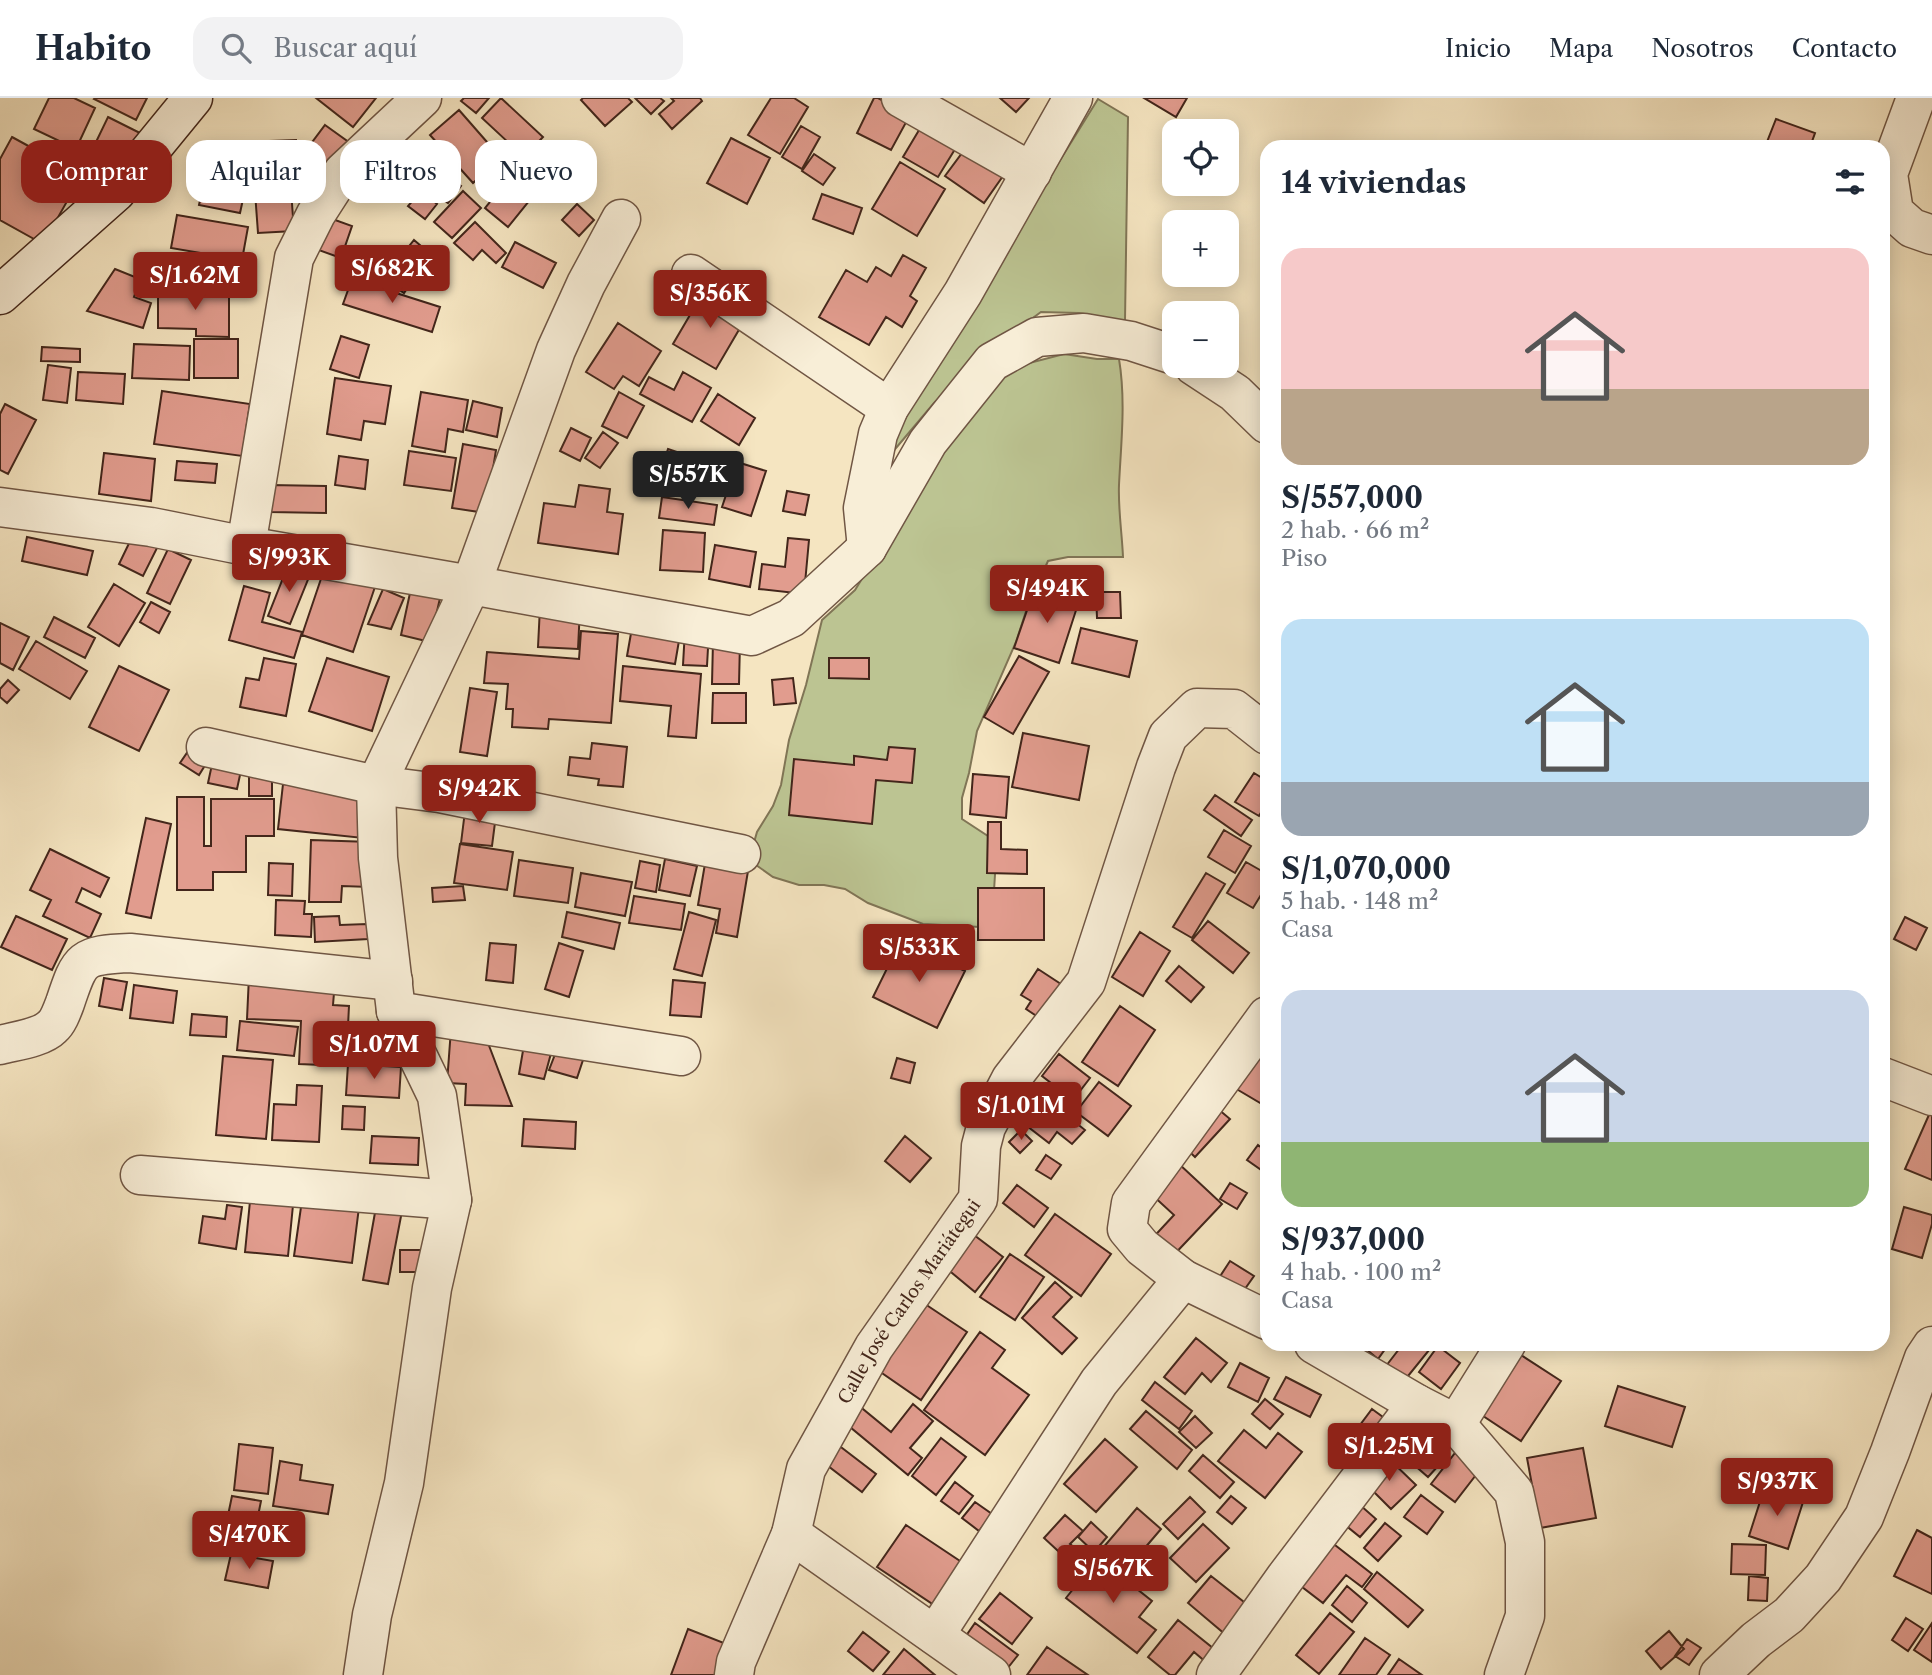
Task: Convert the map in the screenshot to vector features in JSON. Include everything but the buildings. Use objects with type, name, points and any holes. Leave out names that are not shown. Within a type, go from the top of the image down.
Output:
[{"type":"street","points":[[0,295],[116,192],[192,98]]},
{"type":"street","points":[[246,546],[294,257],[316,214],[343,172],[422,98]]},
{"type":"street","points":[[901,98],[1032,172]]},
{"type":"street","points":[[867,548],[863,508],[878,434],[889,408],[963,293],[1073,98]]},
{"type":"street","points":[[1890,169],[1916,98]]},
{"type":"street","points":[[1890,187],[1894,212],[1912,228],[1932,235]]},
{"type":"street","points":[[363,1675],[372,1615],[404,1483],[432,1288],[452,1200],[437,1096],[395,996],[378,858],[376,785],[471,584],[556,350],[586,284],[621,219]]},
{"type":"street","points":[[691,274],[889,408]]},
{"type":"street","points":[[0,507],[151,527],[752,636],[791,618],[867,548],[928,442],[992,362],[1037,337],[1084,333],[1131,341],[1162,351]]},
{"type":"street","points":[[1212,378],[1235,393],[1260,417]]},
{"type":"street","name":"Calle José Carlos Mariátegui","points":[[734,1675],[736,1662],[791,1534],[806,1469],[874,1347],[978,1199],[981,1146],[986,1127],[1011,1079],[1086,982],[1168,736],[1197,708],[1234,709],[1260,729]]},
{"type":"street","points":[[206,747],[376,785],[439,793],[741,854]]},
{"type":"street","points":[[0,1045],[29,1038],[52,1028],[62,1013],[75,973],[86,959],[104,954],[130,953],[395,996],[681,1056]]},
{"type":"street","points":[[1260,1026],[1131,1203],[1128,1229],[1142,1247],[1183,1279],[1260,1317]]},
{"type":"street","points":[[1890,1080],[1932,1096]]},
{"type":"street","points":[[140,1175],[452,1200]]},
{"type":"street","points":[[935,1635],[1100,1382],[1183,1279]]},
{"type":"street","points":[[1718,1675],[1756,1640],[1790,1615],[1823,1578],[1864,1517],[1924,1357],[1932,1346]]},
{"type":"street","points":[[1326,1351],[1456,1424],[1514,1492],[1525,1542],[1525,1616],[1504,1675]]},
{"type":"street","points":[[1456,1424],[1502,1351]]},
{"type":"street","points":[[1216,1675],[1286,1577],[1418,1404]]},
{"type":"street","points":[[791,1534],[991,1675]]},
{"type":"green space","points":[[1098,99],[1128,117],[1125,321],[1079,313],[1041,312],[975,364],[934,403],[874,474],[891,428]]},
{"type":"green space","points":[[1064,354],[1119,359],[1123,406],[1119,494],[1123,557],[1068,557],[1048,561],[977,731],[962,798],[962,819],[997,842],[993,907],[980,927],[923,924],[868,903],[845,889],[824,885],[799,885],[773,877],[749,860],[757,832],[773,806],[781,785],[789,740],[822,620],[855,590],[887,538],[908,496],[992,387],[1014,367]]}]
